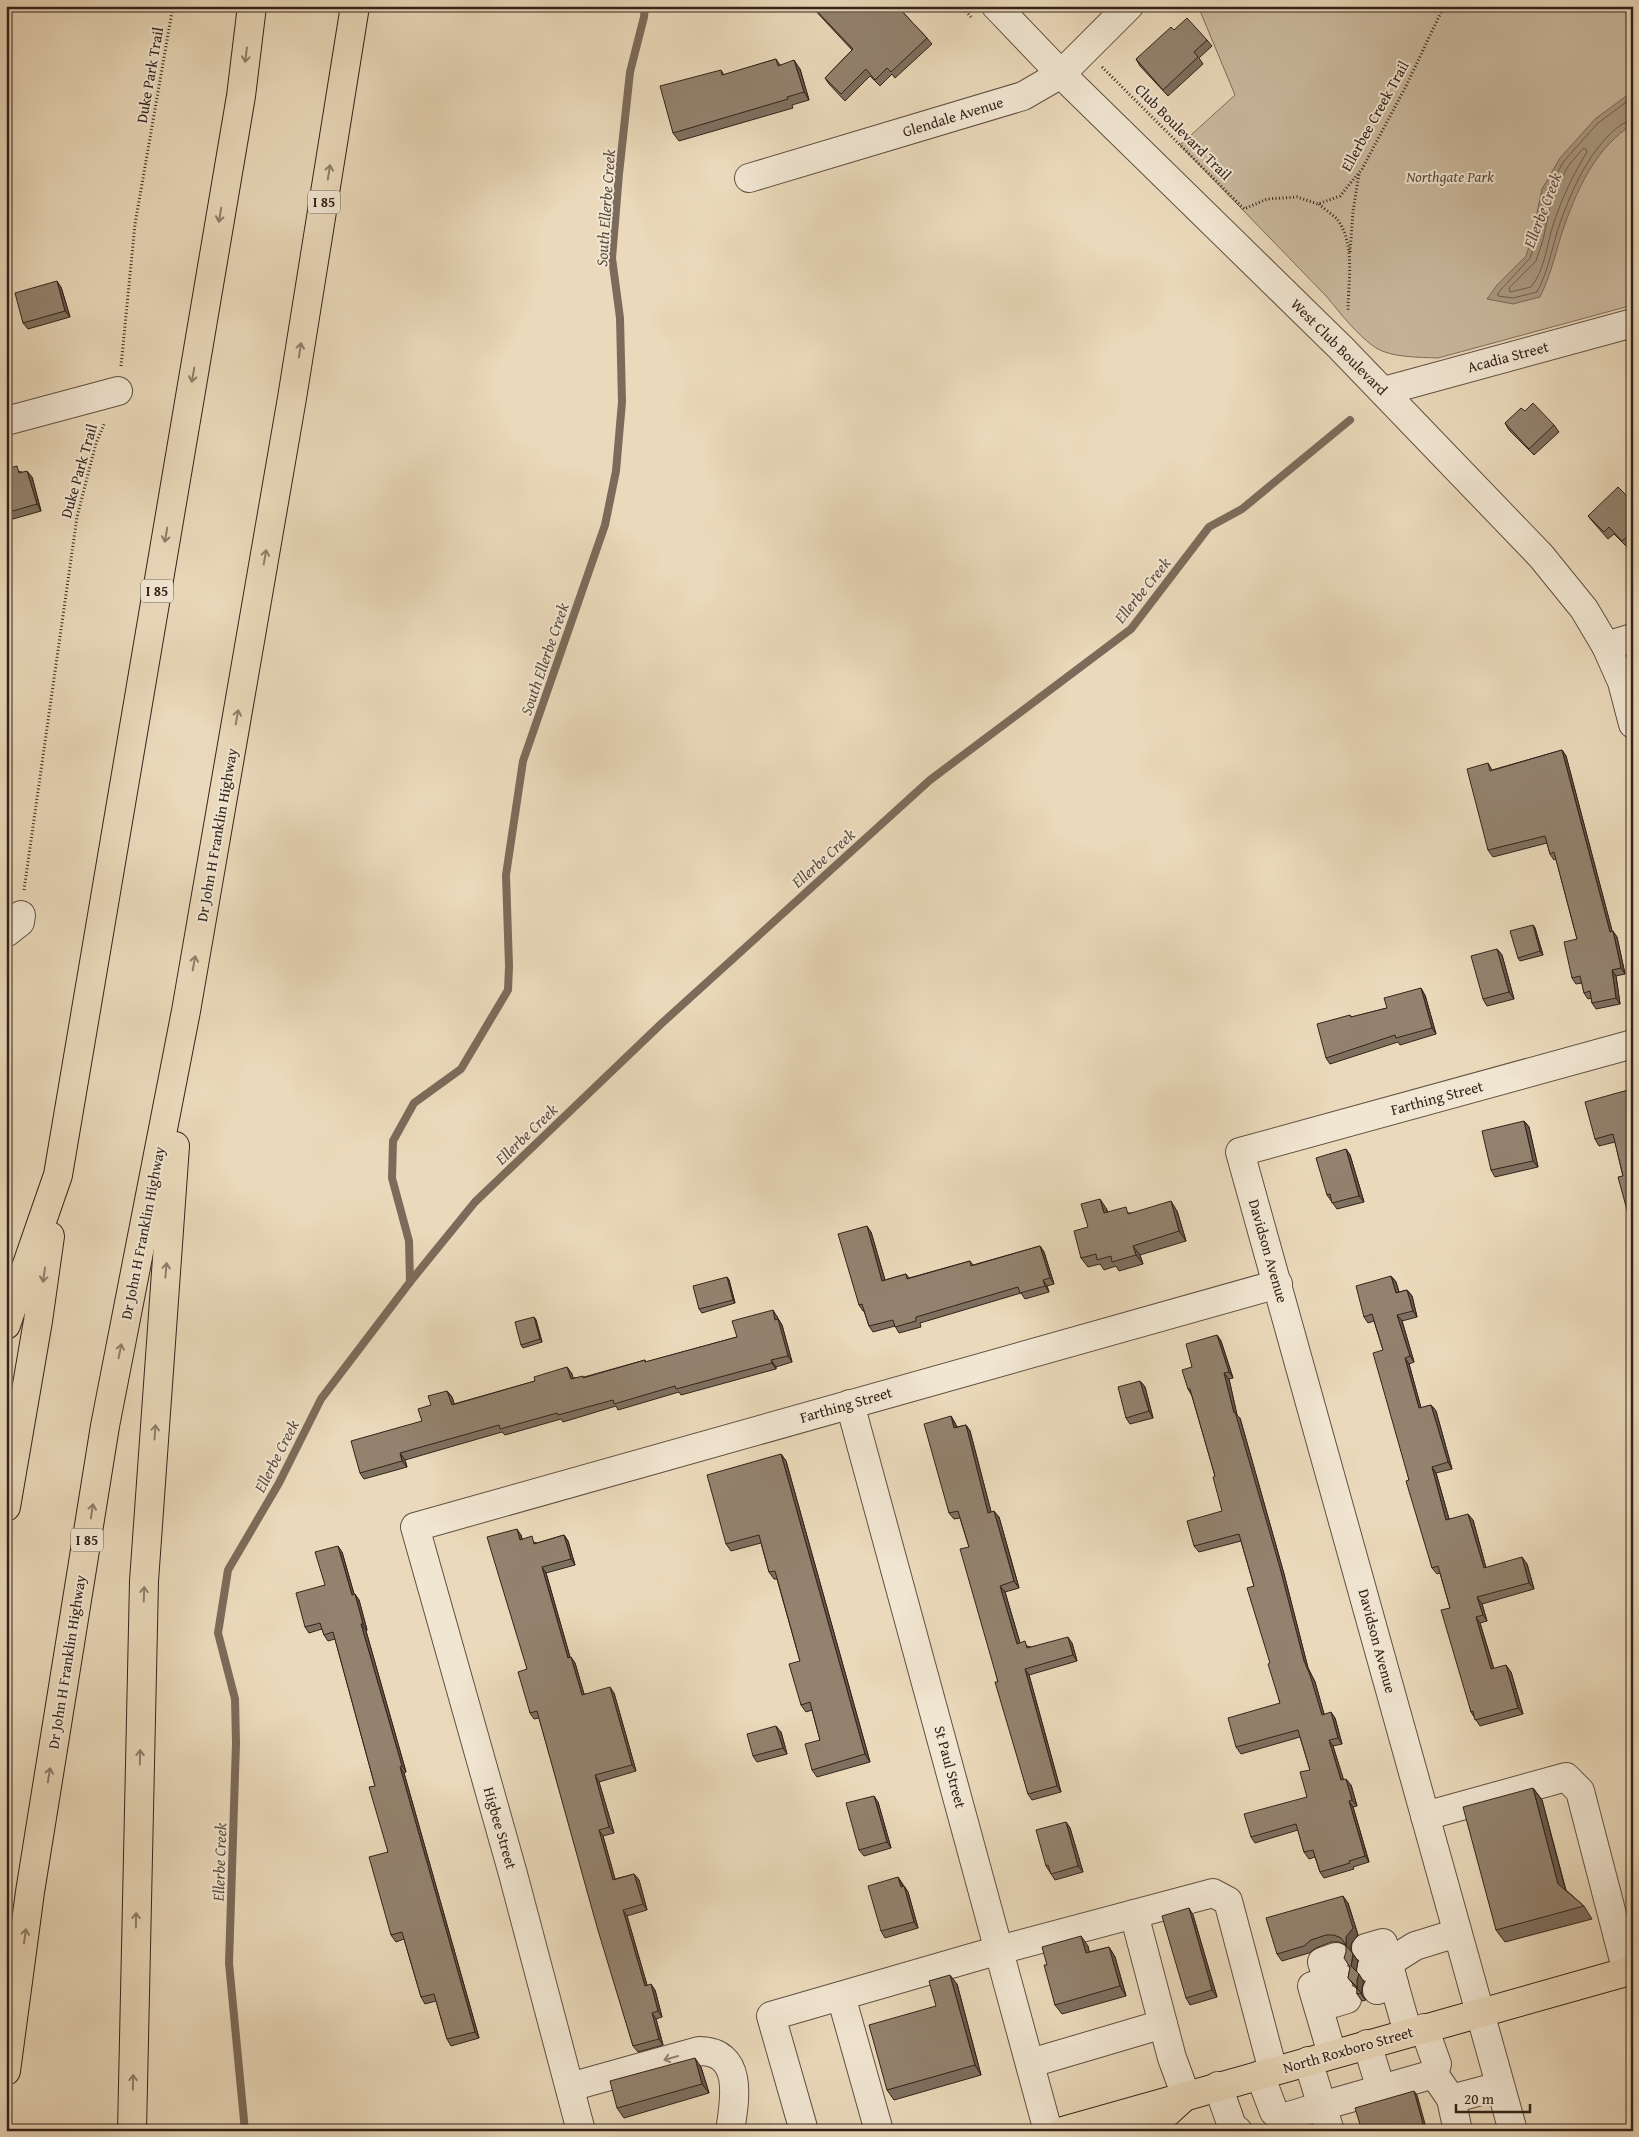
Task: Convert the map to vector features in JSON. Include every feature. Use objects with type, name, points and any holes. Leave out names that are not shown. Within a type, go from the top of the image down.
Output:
[{"type":"main road","name":"I 85","points":[[6,1507],[38,1321],[58,1175],[241,96],[252,6]]},
{"type":"main road","name":"Dr John H Franklin Highway","points":[[6,2071],[30,1892],[106,1426],[186,1011],[292,398],[355,6]]},
{"type":"main road","points":[[132,2131],[144,1581],[186,1011]]},
{"type":"main road","points":[[6,1325],[58,1175]]},
{"type":"main road","name":"North Roxboro Street","points":[[1063,2131],[1168,2118],[1218,2086],[1630,1971]]},
{"type":"street","name":"West Club Boulevard","points":[[996,6],[1061,74],[1384,392],[1541,556],[1584,609],[1606,646],[1622,682],[1633,724]]},
{"type":"street","name":"Glendale Avenue","points":[[749,178],[1023,96],[1061,74],[1129,6]]},
{"type":"street","name":"Acadia Street","points":[[1384,392],[1633,323]]},
{"type":"street","points":[[6,421],[118,391]]},
{"type":"street","points":[[1606,646],[1633,638]]},
{"type":"street","name":"Farthing Street","points":[[1240,1152],[1633,1044]]},
{"type":"street","name":"Davidson Avenue","points":[[1240,1152],[1513,2131]]},
{"type":"street","name":"Farthing Street","points":[[415,1527],[1278,1284]]},
{"type":"street","name":"St Paul Street","points":[[850,1404],[1048,2131]]},
{"type":"street","name":"Higbee Street","points":[[415,1527],[513,1874],[582,2131]]},
{"type":"street","points":[[1425,1816],[1566,1777],[1580,1791],[1630,1971]]},
{"type":"street","points":[[804,2131],[771,2016],[999,1950],[1213,1893],[1228,1901],[1274,2112],[1282,2118],[1326,2118],[1381,2089],[1434,2074]]},
{"type":"street","points":[[1134,1914],[1172,2058],[1168,2118]]},
{"type":"street","points":[[1434,2074],[1437,2064],[1379,1971],[1415,1946],[1457,1933]]},
{"type":"street","points":[[1326,2118],[1312,1986],[1338,1979]]},
{"type":"street","points":[[841,1996],[879,2131]]},
{"type":"street","points":[[1031,2063],[1163,2024]]},
{"type":"street","points":[[1367,2044],[1381,2089]]},
{"type":"street","points":[[570,2087],[699,2050],[718,2054],[728,2065],[734,2083],[730,2131]]},
{"type":"street","points":[[1434,2074],[1451,2099],[1458,2131]]},
{"type":"street","points":[[1218,2086],[1232,2126],[1238,2131]]},
{"type":"street","points":[[1451,2099],[1500,2086]]},
{"type":"path","name":"Duke Park Trail","points":[[14,924],[77,517],[96,443],[118,391],[135,224],[173,6]]},
{"type":"path","name":"Ellerbee Creek Trail","points":[[1318,204],[1340,196],[1360,173],[1406,86],[1444,6]]},
{"type":"path","name":"Club Boulevard Trail","points":[[1106,71],[1244,209],[1267,199],[1297,197],[1318,204]]},
{"type":"path","points":[[1348,311],[1349,258],[1353,211],[1360,173]]},
{"type":"path","points":[[1318,204],[1337,220],[1346,239],[1349,258]]},
{"type":"green space","name":"Northgate Park","points":[[1198,6],[1633,6],[1633,305],[1438,358],[1390,354],[1376,348],[1356,331],[1327,297],[1180,145],[1235,95]]},
{"type":"water","points":[[1633,91],[1633,124],[1620,133],[1599,155],[1583,181],[1565,224],[1551,270],[1540,297],[1513,304],[1487,299],[1497,285],[1526,256],[1542,189],[1560,158],[1595,119]]},
{"type":"building","points":[[812,6],[897,6],[927,38],[891,72],[887,68],[875,80],[866,69],[841,94],[825,78],[853,49]]},
{"type":"building","points":[[1187,18],[1207,40],[1194,52],[1198,57],[1163,90],[1136,59],[1171,27],[1174,30]]},
{"type":"building","points":[[776,59],[778,66],[794,60],[804,92],[787,97],[788,99],[673,133],[660,86],[721,70],[722,75]]},
{"type":"building","points":[[57,281],[65,311],[23,323],[15,293]]},
{"type":"building","points":[[1533,403],[1554,425],[1529,449],[1505,423],[1521,408],[1525,411]]},
{"type":"building","points":[[17,466],[19,473],[27,471],[37,504],[6,513],[6,469]]},
{"type":"building","points":[[1618,487],[1628,497],[1633,493],[1633,531],[1622,541],[1609,527],[1604,532],[1588,516]]},
{"type":"building","points":[[1562,750],[1610,932],[1613,931],[1621,968],[1612,970],[1616,998],[1592,1003],[1590,991],[1584,993],[1580,976],[1572,978],[1564,942],[1577,939],[1554,852],[1550,854],[1545,836],[1488,850],[1467,769],[1488,763],[1490,771]]},
{"type":"building","points":[[1533,925],[1540,951],[1518,958],[1510,931]]},
{"type":"building","points":[[1497,949],[1509,992],[1483,999],[1471,956]]},
{"type":"building","points":[[1421,988],[1432,1028],[1396,1038],[1395,1035],[1326,1058],[1317,1024],[1387,1008],[1384,998]]},
{"type":"building","points":[[1633,1084],[1633,1232],[1618,1177],[1623,1176],[1613,1134],[1595,1139],[1585,1102],[1628,1090],[1627,1085]]},
{"type":"building","points":[[1524,1121],[1533,1161],[1491,1170],[1482,1131]]},
{"type":"building","points":[[1346,1149],[1359,1196],[1332,1203],[1330,1194],[1327,1195],[1316,1158]]},
{"type":"building","points":[[1100,1199],[1104,1213],[1126,1207],[1128,1214],[1171,1201],[1179,1231],[1133,1246],[1136,1255],[1112,1262],[1111,1256],[1097,1260],[1096,1254],[1081,1258],[1074,1231],[1088,1227],[1081,1204]]},
{"type":"building","points":[[867,1226],[882,1281],[906,1274],[907,1279],[970,1261],[971,1266],[1040,1246],[1050,1278],[1043,1280],[1045,1286],[1020,1293],[1018,1287],[916,1317],[916,1321],[895,1327],[893,1320],[869,1326],[862,1304],[859,1305],[838,1234]]},
{"type":"building","points":[[1391,1276],[1396,1293],[1407,1290],[1413,1311],[1397,1315],[1410,1356],[1405,1358],[1419,1408],[1431,1405],[1448,1462],[1432,1467],[1446,1520],[1468,1514],[1484,1568],[1522,1557],[1529,1583],[1477,1597],[1483,1615],[1476,1617],[1491,1669],[1506,1665],[1518,1708],[1475,1720],[1441,1610],[1450,1608],[1438,1566],[1432,1568],[1406,1481],[1409,1480],[1373,1353],[1383,1350],[1372,1314],[1364,1317],[1356,1286]]},
{"type":"building","points":[[727,1277],[733,1300],[699,1309],[693,1286]]},
{"type":"building","points":[[773,1310],[775,1320],[778,1319],[788,1356],[771,1360],[772,1363],[676,1389],[675,1386],[614,1404],[613,1400],[500,1429],[499,1425],[400,1453],[402,1461],[360,1473],[351,1441],[422,1421],[418,1409],[431,1405],[428,1396],[447,1391],[452,1405],[535,1381],[534,1377],[567,1367],[571,1379],[583,1376],[583,1378],[737,1337],[732,1321]]},
{"type":"building","points":[[534,1317],[540,1339],[521,1345],[515,1322]]},
{"type":"building","points":[[1217,1335],[1229,1372],[1224,1373],[1234,1413],[1280,1568],[1304,1661],[1322,1715],[1331,1712],[1338,1738],[1329,1740],[1341,1780],[1346,1779],[1352,1800],[1349,1801],[1365,1856],[1349,1861],[1350,1863],[1320,1872],[1313,1850],[1304,1852],[1296,1824],[1251,1837],[1244,1814],[1307,1797],[1300,1772],[1310,1770],[1298,1730],[1236,1747],[1228,1718],[1280,1703],[1247,1588],[1254,1586],[1239,1534],[1194,1546],[1187,1521],[1222,1511],[1213,1477],[1215,1476],[1190,1389],[1188,1389],[1182,1370],[1192,1367],[1186,1344]]},
{"type":"building","points":[[1140,1381],[1149,1411],[1126,1418],[1118,1387]]},
{"type":"building","points":[[951,1416],[954,1428],[966,1425],[988,1513],[994,1511],[1014,1581],[1000,1586],[1017,1644],[1025,1641],[1027,1648],[1068,1637],[1073,1655],[1025,1669],[1057,1786],[1028,1794],[995,1682],[998,1682],[960,1549],[969,1547],[958,1511],[949,1513],[924,1424]]},
{"type":"building","points":[[781,1454],[865,1754],[812,1770],[805,1744],[820,1740],[810,1702],[801,1705],[789,1664],[800,1661],[775,1571],[769,1572],[759,1535],[726,1544],[707,1475]]},
{"type":"building","points":[[517,1529],[520,1540],[532,1536],[534,1544],[564,1535],[571,1559],[542,1567],[568,1658],[571,1657],[582,1695],[610,1687],[632,1765],[595,1775],[609,1827],[599,1830],[613,1880],[634,1874],[643,1904],[623,1910],[645,1986],[651,1984],[658,2011],[652,2013],[659,2039],[633,2046],[597,1927],[537,1711],[530,1713],[518,1672],[527,1669],[487,1537]]},
{"type":"building","points":[[338,1546],[352,1595],[355,1594],[363,1624],[361,1624],[402,1766],[400,1767],[475,2032],[447,2039],[434,1994],[421,1997],[402,1932],[391,1935],[369,1857],[388,1852],[369,1787],[375,1786],[333,1632],[324,1635],[320,1623],[305,1627],[296,1593],[325,1585],[315,1552]]},
{"type":"building","points":[[776,1726],[783,1748],[753,1756],[747,1734]]},
{"type":"building","points":[[1533,1788],[1558,1884],[1584,1906],[1496,1930],[1463,1807]]},
{"type":"building","points":[[874,1796],[887,1842],[859,1850],[846,1803]]},
{"type":"building","points":[[1066,1822],[1078,1866],[1051,1874],[1048,1865],[1046,1866],[1036,1830]]},
{"type":"building","points":[[898,1877],[901,1887],[904,1886],[914,1922],[881,1931],[868,1886]]},
{"type":"building","points":[[1343,1896],[1353,1928],[1346,1937],[1346,1945],[1341,1938],[1334,1935],[1326,1935],[1311,1940],[1304,1946],[1277,1954],[1266,1918]]},
{"type":"building","points":[[1189,1908],[1212,1990],[1186,1998],[1162,1916]]},
{"type":"building","points":[[1081,1936],[1086,1953],[1109,1947],[1120,1986],[1055,2005],[1044,1965],[1047,1965],[1042,1947]]},
{"type":"building","points":[[1346,1945],[1353,1954],[1351,1966],[1359,1974],[1357,1987],[1348,1978],[1350,1967],[1344,1958]]},
{"type":"building","points":[[950,1975],[975,2065],[887,2090],[869,2025],[936,2006],[929,1981]]},
{"type":"building","points":[[695,2058],[702,2084],[617,2108],[610,2081]]},
{"type":"building","points":[[1414,2091],[1425,2131],[1362,2131],[1355,2108]]},
{"type":"waterway","name":"South Ellerbe Creek","points":[[410,1282],[409,1241],[392,1178],[393,1141],[414,1103],[461,1069],[508,990],[506,875],[523,761],[605,525],[616,471],[622,402],[620,318],[612,258],[630,72],[645,6]]},
{"type":"waterway","name":"Ellerbe Creek","points":[[245,2131],[229,1963],[236,1743],[235,1699],[218,1633],[228,1570],[279,1483],[321,1399],[410,1282],[475,1202],[661,1024],[930,780],[1131,629],[1209,527],[1242,509],[1350,420]]}]
